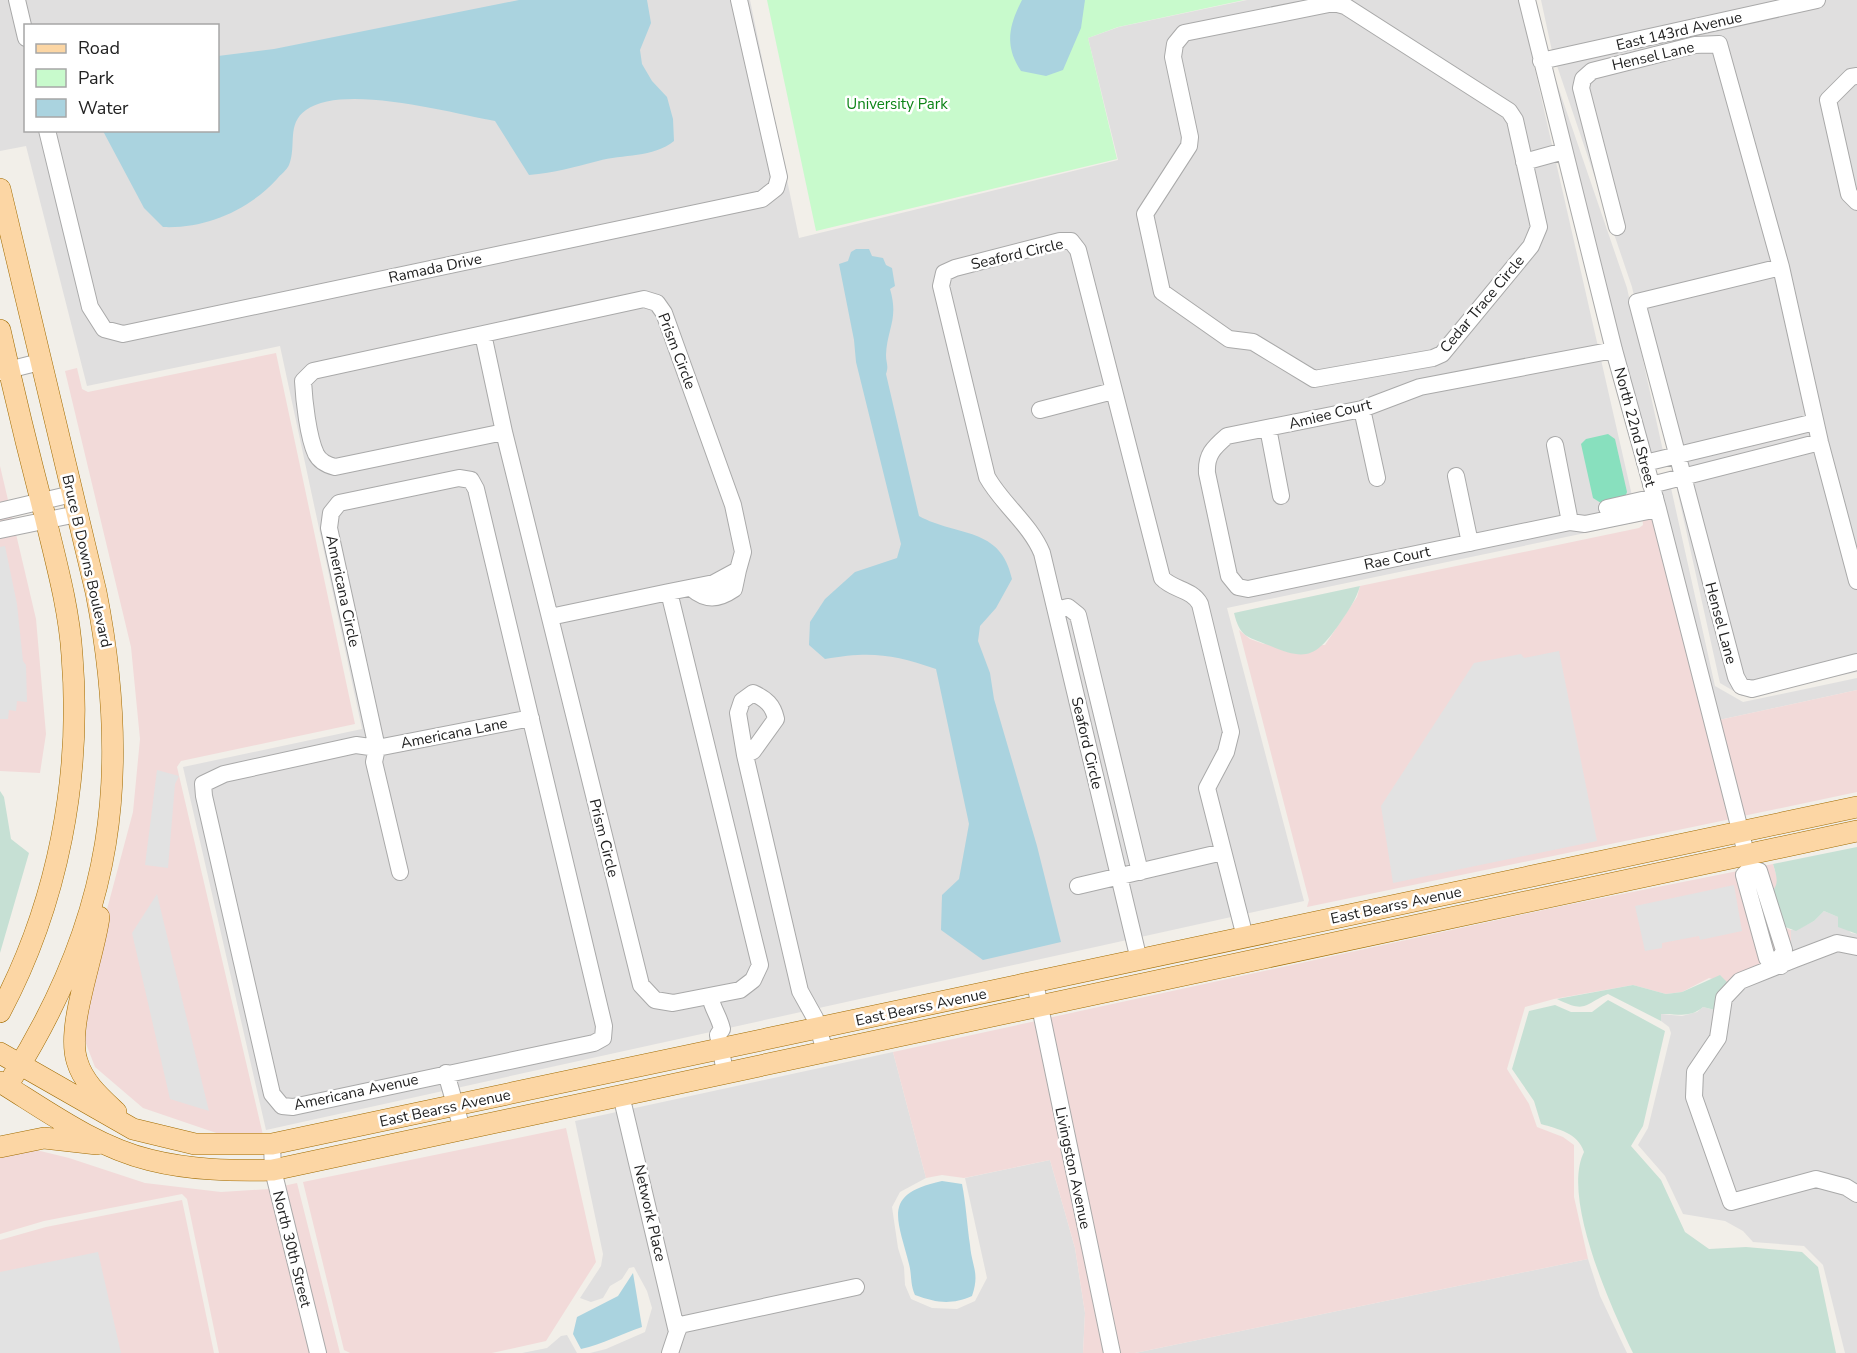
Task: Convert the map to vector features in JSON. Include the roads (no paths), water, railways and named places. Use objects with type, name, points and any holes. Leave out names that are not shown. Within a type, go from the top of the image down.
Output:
[{"type":"main road","name":"Bruce B Downs Boulevard","points":[[0,189],[103,627],[112,697],[115,755],[111,812],[104,858],[75,957],[48,1015],[20,1066],[2,1088]]},
{"type":"main road","name":"Bruce B Downs Boulevard","points":[[0,330],[5,371],[64,594],[72,653],[74,754],[60,849],[30,948],[0,1012]]},
{"type":"main road","name":"East Bearss Avenue","points":[[0,1053],[133,1129],[195,1144],[272,1144],[456,1106],[719,1042],[818,1029],[1857,807]]},
{"type":"main road","name":"East Bearss Avenue","points":[[2,1088],[106,1145],[148,1160],[185,1168],[273,1170],[1039,1006],[1748,862],[1857,831]]},
{"type":"main road","points":[[104,858],[99,919],[92,961],[75,1022],[74,1040],[77,1061],[85,1078],[98,1095],[133,1129]]},
{"type":"main road","points":[[0,1147],[44,1138],[106,1145]]},
{"type":"street","points":[[17,0],[24,30]]},
{"type":"street","name":"Ramada Drive","points":[[47,132],[90,307],[104,329],[123,334],[762,199],[776,188],[779,177],[739,0]]},
{"type":"street","name":"North 22nd Street","points":[[1527,0],[1614,350],[1655,497],[1741,831],[1748,862],[1744,876],[1767,958],[1780,963]]},
{"type":"street","name":"East 143rd Avenue","points":[[1541,61],[1817,0]]},
{"type":"street","name":"Cedar Trace Circle","points":[[1324,4],[1345,6],[1509,111],[1515,120],[1524,162],[1539,227],[1537,236],[1447,347],[1433,358],[1314,379],[1254,342],[1229,339],[1162,292],[1145,214],[1188,146],[1190,137],[1173,57],[1174,44],[1184,33],[1324,4]]},
{"type":"street","points":[[1714,23],[1781,267],[1815,422],[1857,581]]},
{"type":"street","name":"Hensel Lane","points":[[1617,227],[1581,88],[1583,79],[1592,71],[1695,45],[1719,44]]},
{"type":"street","points":[[1857,76],[1851,77],[1828,100],[1849,194],[1857,202]]},
{"type":"street","points":[[1524,162],[1564,151]]},
{"type":"street","name":"Seaford Circle","points":[[1139,960],[1039,546],[994,491],[987,477],[941,286],[944,273],[1060,241],[1071,241],[1078,250],[1160,571],[1166,582],[1191,594],[1200,604],[1231,732],[1226,752],[1207,788],[1245,937]]},
{"type":"street","name":"Hensel Lane","points":[[1781,267],[1637,302],[1681,478],[1736,677],[1741,686],[1752,689],[1857,662]]},
{"type":"street","name":"Prism Circle","points":[[504,432],[335,468],[324,464],[316,454],[303,395],[303,381],[312,371],[644,299],[657,303],[664,313],[733,505],[742,552],[734,589],[723,597],[708,598],[692,588],[550,617]]},
{"type":"street","name":"Prism Circle","points":[[483,334],[504,432],[641,985],[655,1000],[673,1003],[711,1001],[740,990],[753,980],[760,964],[669,592]]},
{"type":"street","name":"Amiee Court","points":[[1229,576],[1206,473],[1206,459],[1227,436],[1362,409],[1419,387],[1614,350]]},
{"type":"street","points":[[5,371],[40,362]]},
{"type":"street","points":[[1040,410],[1113,391]]},
{"type":"street","points":[[1362,409],[1377,478]]},
{"type":"street","points":[[1645,463],[1815,422]]},
{"type":"street","points":[[1268,428],[1281,496]]},
{"type":"street","points":[[1681,478],[1820,442]]},
{"type":"street","points":[[1555,445],[1570,522]]},
{"type":"street","points":[[1456,476],[1470,543]]},
{"type":"street","name":"Americana Circle","points":[[377,748],[329,528],[332,513],[339,503],[459,478],[471,480],[476,489],[531,718],[601,1015],[603,1038]]},
{"type":"street","name":"Rae Court","points":[[1229,576],[1238,587],[1248,589],[1570,522],[1582,514],[1655,497],[1681,478]]},
{"type":"street","points":[[0,511],[43,510],[75,504]]},
{"type":"street","points":[[0,530],[43,510]]},
{"type":"street","points":[[1056,610],[1068,607],[1078,615],[1140,872]]},
{"type":"street","name":"Americana Lane","points":[[377,748],[531,718]]},
{"type":"street","name":"Americana Avenue","points":[[377,748],[356,745],[224,774],[203,784],[272,1094],[282,1106],[293,1107],[594,1042],[603,1038]]},
{"type":"street","points":[[377,748],[374,762],[400,872]]},
{"type":"street","points":[[745,755],[800,991],[818,1029],[825,1051]]},
{"type":"street","points":[[1078,886],[1118,876],[1225,859]]},
{"type":"street","points":[[1857,947],[1838,943],[1780,963],[1740,981],[1724,998],[1718,1038],[1695,1072],[1694,1097],[1731,1202],[1816,1179],[1846,1187],[1857,1194]]},
{"type":"street","name":"Livingston Avenue","points":[[1035,983],[1112,1353]]},
{"type":"street","points":[[711,1001],[707,1011],[711,1032],[719,1042],[725,1072]]},
{"type":"street","points":[[446,1073],[462,1128]]},
{"type":"street","name":"Network Place","points":[[621,1095],[677,1332]]},
{"type":"street","name":"North 30th Street","points":[[272,1144],[273,1170],[318,1353]]},
{"type":"street","points":[[670,1353],[680,1325],[856,1287]]},
{"type":"water","points":[[519,0],[647,0],[651,23],[640,50],[642,64],[652,81],[667,97],[673,119],[674,141],[647,153],[529,175],[495,121],[398,102],[345,99],[323,102],[306,110],[296,122],[288,167],[266,190],[240,208],[210,221],[195,225],[163,227],[144,208],[104,132],[219,132],[219,56],[274,49]]},
{"type":"water","points":[[1022,0],[1085,0],[1081,28],[1063,70],[1046,76],[1021,71],[1012,53],[1010,36],[1014,18]]},
{"type":"water","points":[[856,249],[869,249],[872,256],[883,258],[886,265],[892,268],[895,286],[890,289],[893,316],[887,346],[886,374],[919,516],[933,523],[988,541],[1006,562],[1012,579],[996,608],[980,626],[978,641],[990,673],[994,699],[1037,846],[1061,942],[983,960],[941,930],[942,895],[959,879],[969,824],[936,669],[881,655],[855,655],[825,659],[809,645],[810,622],[825,599],[855,572],[897,558],[901,544],[856,362],[839,264],[848,261],[851,252]]},
{"type":"water","points":[[942,1181],[962,1184],[975,1276],[972,1296],[951,1302],[930,1300],[915,1295],[898,1221],[898,1210],[902,1201],[910,1193],[923,1186]]},
{"type":"water","points":[[633,1273],[642,1327],[581,1349],[573,1334],[577,1317],[618,1296]]},
{"type":"park label","name":"University Park","points":[[897,104]]}]
